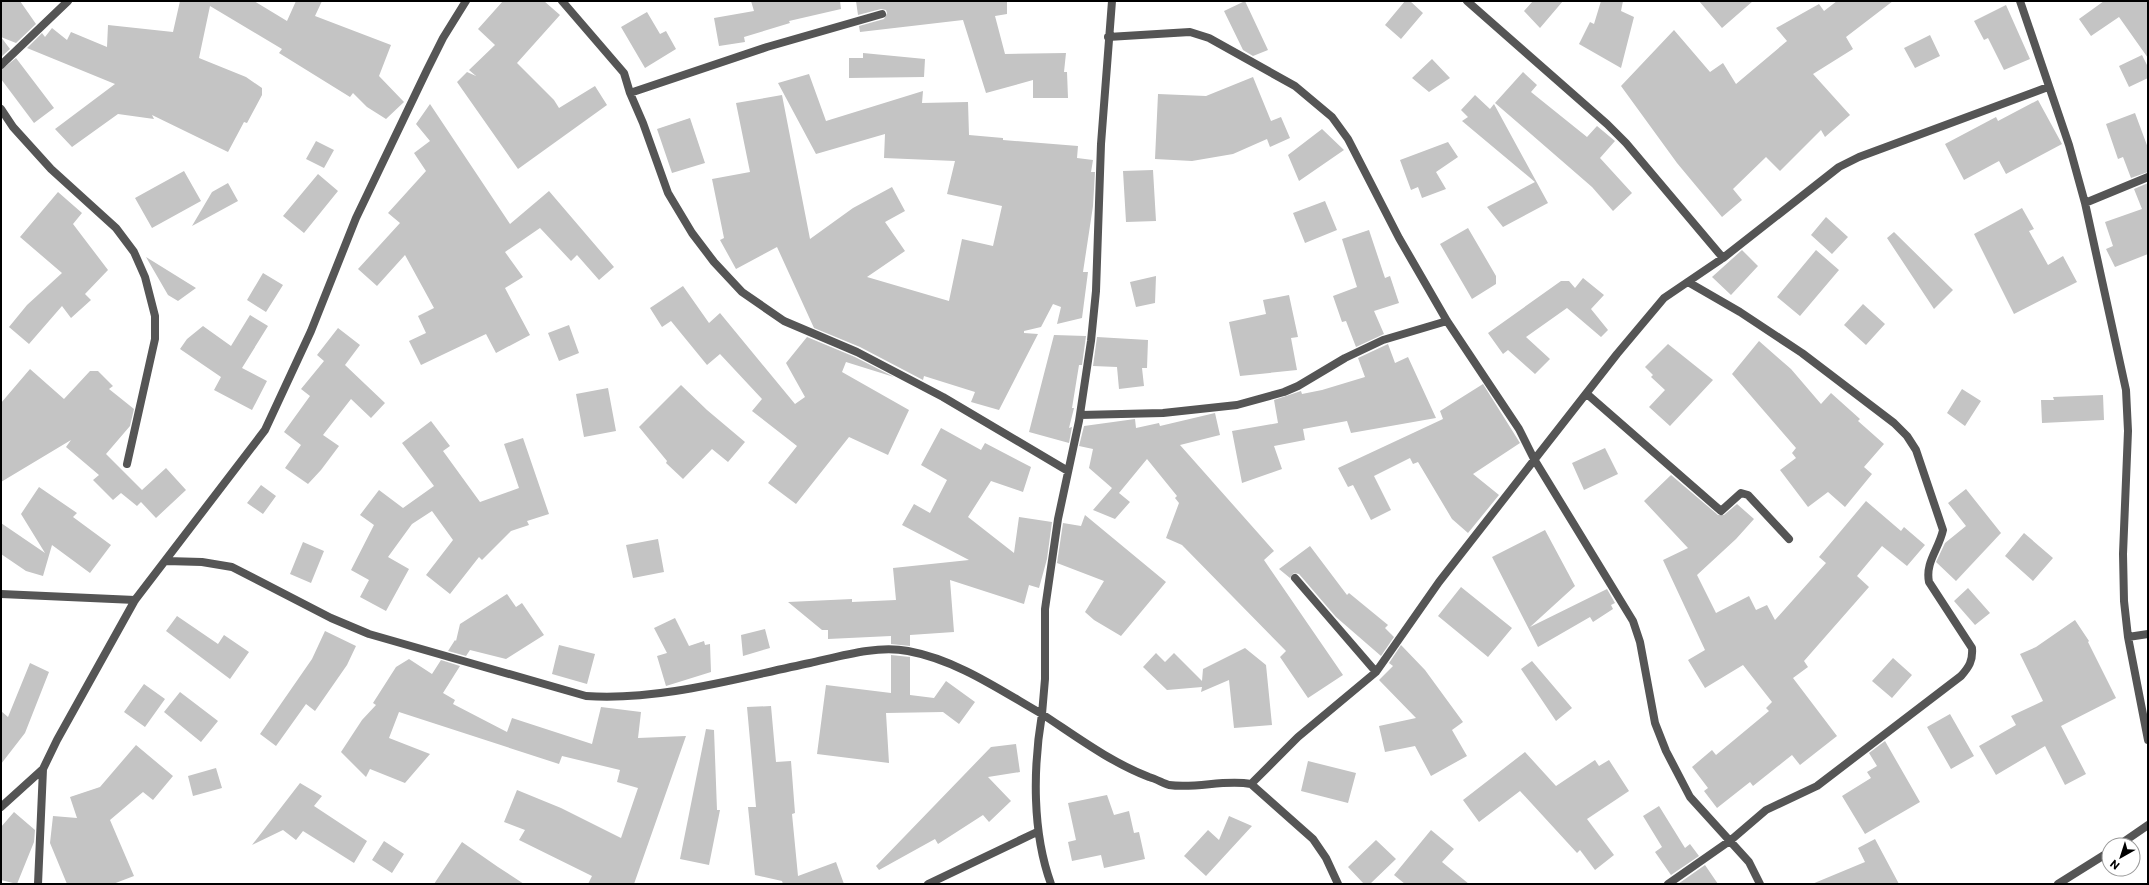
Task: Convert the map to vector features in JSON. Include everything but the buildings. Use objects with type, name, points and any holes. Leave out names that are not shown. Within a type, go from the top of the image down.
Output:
[{"type":"street","points":[[1,66],[68,1]]},
{"type":"street","points":[[1,807],[43,769],[57,740],[135,600],[265,430],[311,331],[356,218],[427,70],[466,1]]},
{"type":"street","points":[[562,1],[624,73],[630,93],[643,123],[668,193],[692,233],[714,262],[742,292],[784,321],[857,352],[943,397],[1068,471]]},
{"type":"street","points":[[1051,884],[1037,832],[1038,742],[1045,679],[1045,609],[1058,519],[1086,383],[1096,291],[1101,144],[1108,37],[1112,1]]},
{"type":"street","points":[[1467,1],[1616,134],[1723,258]]},
{"type":"street","points":[[2020,1],[2069,145],[2085,203],[2126,390],[2128,411],[2123,554],[2124,601],[2128,637],[2148,740]]},
{"type":"street","points":[[630,93],[767,47],[882,14]]},
{"type":"street","points":[[1108,37],[1190,32],[1210,38],[1295,86],[1332,117],[1348,139],[1400,238],[1447,321],[1520,429],[1534,459],[1633,621],[1640,642],[1655,723],[1666,751],[1690,797],[1702,812],[1731,840],[1749,862],[1760,884]]},
{"type":"street","points":[[1251,784],[1298,736],[1376,672],[1439,582],[1534,459],[1664,298],[1723,258],[1839,167],[1860,157],[2048,87]]},
{"type":"street","points":[[1,109],[13,127],[50,169],[116,228],[134,252],[145,276],[155,316],[156,339],[127,464]]},
{"type":"street","points":[[2085,203],[2148,177]]},
{"type":"street","points":[[1668,884],[1731,840],[1766,810],[1804,794],[1839,770],[1961,676],[1969,667],[1973,658],[1972,648],[1929,582],[1927,572],[1929,562],[1941,541],[1943,530],[1916,450],[1907,436],[1881,412],[1802,353],[1740,312],[1688,282]]},
{"type":"street","points":[[1080,415],[1163,413],[1237,405],[1284,392],[1298,386],[1344,358],[1383,340],[1447,321]]},
{"type":"street","points":[[1587,394],[1721,511],[1741,493],[1748,495],[1789,539]]},
{"type":"street","points":[[166,561],[202,562],[232,567],[330,618],[369,634],[586,696],[611,698],[670,692],[849,654],[879,650],[907,651],[933,657],[965,671],[1042,714],[1092,748],[1124,766],[1169,784],[1207,786],[1238,781],[1251,784],[1313,839],[1326,858],[1338,884]]},
{"type":"street","points":[[1295,578],[1376,672]]},
{"type":"street","points":[[1,594],[135,600]]},
{"type":"street","points":[[2128,637],[2148,634]]},
{"type":"street","points":[[38,884],[43,769]]},
{"type":"street","points":[[2131,837],[2148,825]]},
{"type":"street","points":[[928,884],[1037,832]]},
{"type":"street","points":[[2058,884],[2101,857]]}]
